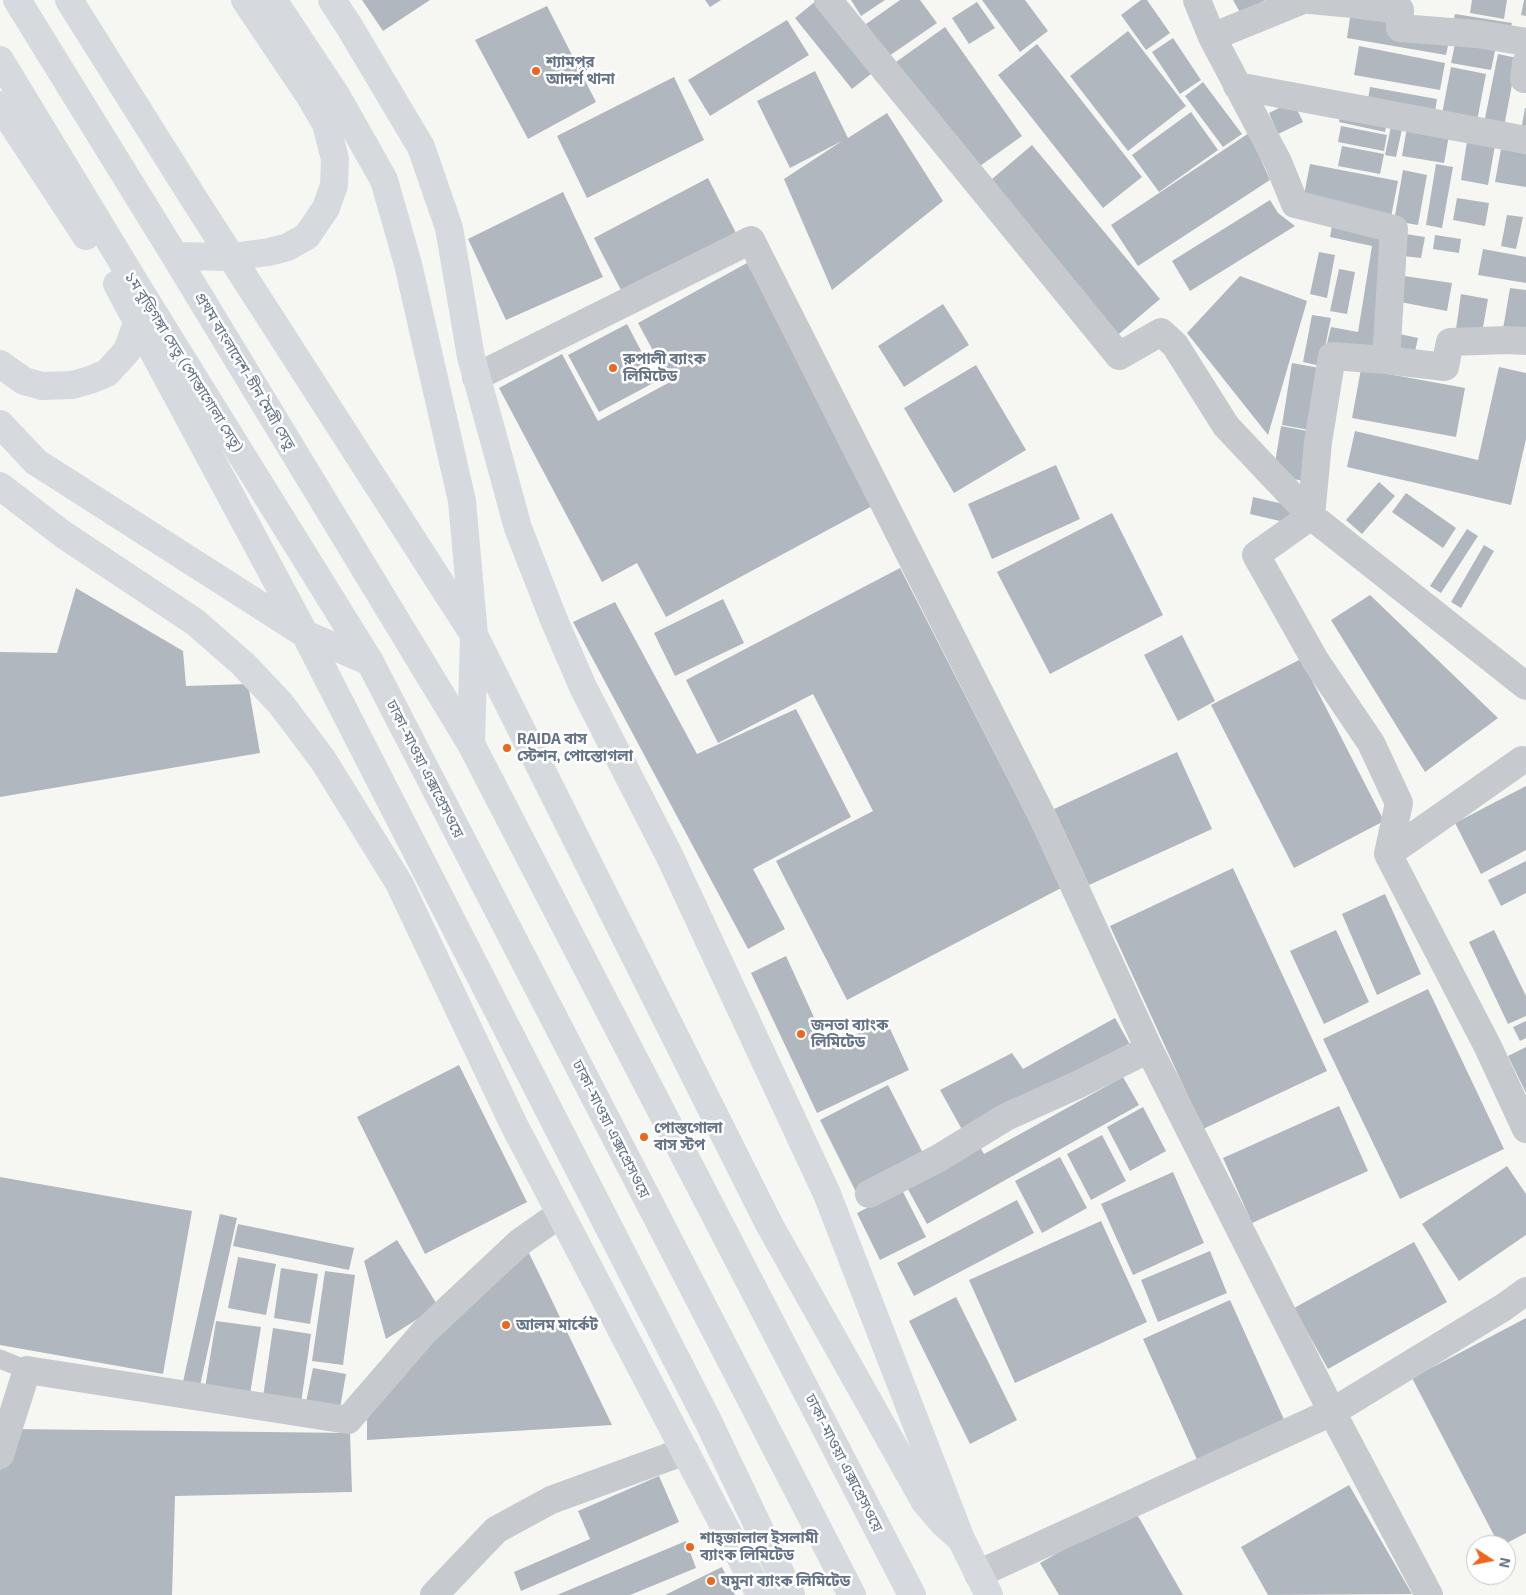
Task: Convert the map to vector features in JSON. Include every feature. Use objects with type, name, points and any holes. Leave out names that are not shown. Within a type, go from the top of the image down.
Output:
[{"type":"highway","name":"প্রথম বাংলাদেশ-চীন মৈত্রী সেতু","points":[[16,0],[175,256],[471,744]]},
{"type":"highway","points":[[69,0],[474,635],[769,1224],[925,1502],[943,1523],[961,1539]]},
{"type":"highway","points":[[175,256],[232,257],[269,252],[288,247],[307,236],[326,208],[334,185],[335,159],[326,124],[309,95],[245,0]]},
{"type":"highway","points":[[273,0],[336,95],[384,180],[408,264],[462,501],[474,635],[471,744]]},
{"type":"highway","points":[[332,0],[421,147],[450,228],[471,357],[518,528],[554,620],[583,687],[670,857],[827,1194],[961,1539],[983,1585]]},
{"type":"highway","name":"১ম বুড়িগঙ্গা সেতু (পোস্তাগোলা সেতু)","points":[[0,60],[130,289],[370,662]]},
{"type":"highway","points":[[0,106],[130,289],[137,323],[305,634],[708,1421],[790,1595]]},
{"type":"highway","points":[[0,364],[24,381],[42,386],[72,385],[90,380],[107,373],[127,350],[137,323]]},
{"type":"highway","points":[[0,424],[36,462],[305,634],[370,662]]},
{"type":"highway","points":[[0,486],[64,535],[195,622],[243,664],[285,710],[323,760],[399,883],[514,1125],[756,1587],[762,1595]]},
{"type":"highway","name":"ঢাকা-মাওয়া এক্সপ্রেসওয়ে","points":[[370,662],[852,1595]]},
{"type":"highway","name":"ঢাকা-মাওয়া এক্সপ্রেসওয়ে","points":[[471,744],[912,1595]]},
{"type":"street","points":[[828,0],[1119,356],[1161,332],[1175,345],[1226,426],[1311,516],[1526,686]]},
{"type":"street","points":[[1196,0],[1212,37],[1278,162],[1294,204],[1394,229],[1386,360]]},
{"type":"street","points":[[1212,37],[1303,0]]},
{"type":"street","points":[[1310,0],[1353,2],[1400,10],[1400,28],[1476,34],[1526,42]]},
{"type":"street","points":[[1526,63],[1524,79],[1526,79]]},
{"type":"street","points":[[1238,86],[1526,140]]},
{"type":"street","points":[[476,377],[752,240],[1041,814],[1149,1049],[1332,1412],[1429,1595]]},
{"type":"street","points":[[1526,340],[1450,342],[1445,366],[1332,356],[1318,442],[1311,516],[1256,555],[1315,660],[1371,744],[1399,802],[1388,854],[1488,1047],[1526,1129]]},
{"type":"street","points":[[1388,854],[1525,756]]},
{"type":"street","points":[[868,1194],[939,1158],[1006,1118],[1149,1049]]},
{"type":"street","points":[[0,1455],[27,1370],[348,1420],[424,1332],[520,1242],[560,1214]]},
{"type":"street","points":[[983,1585],[1332,1412],[1504,1307],[1526,1291]]},
{"type":"street","points":[[434,1595],[496,1530],[551,1500],[685,1451]]},
{"type":"lane","points":[[0,1359],[27,1370]]},
{"type":"building","points":[[362,0],[430,0],[383,31]]},
{"type":"building","points":[[705,0],[721,0],[710,7]]},
{"type":"building","points":[[817,0],[881,66],[852,89],[795,18]]},
{"type":"building","points":[[851,0],[885,0],[861,16]]},
{"type":"building","points":[[900,0],[920,0],[937,23],[889,56],[866,24]]},
{"type":"building","points":[[982,0],[1025,0],[1048,31],[1020,52]]},
{"type":"building","points":[[1141,0],[1147,0],[1170,33],[1146,50],[1121,15]]},
{"type":"building","points":[[1233,0],[1265,0],[1241,14]]},
{"type":"building","points":[[1472,0],[1507,0],[1504,19],[1470,13]]},
{"type":"building","points":[[1524,0],[1526,0],[1526,16],[1521,15]]},
{"type":"building","points":[[977,2],[995,28],[969,44],[952,18]]},
{"type":"building","name":"শ্যামপুর আদর্শ থানা","points":[[547,6],[596,102],[528,139],[475,40]]},
{"type":"building","points":[[1351,11],[1449,41],[1446,55],[1347,38]]},
{"type":"building","points":[[1455,14],[1512,23],[1510,32],[1453,23]]},
{"type":"building","points":[[787,20],[809,55],[710,116],[688,80]]},
{"type":"building","points":[[945,27],[1022,136],[973,171],[896,62]]},
{"type":"building","points":[[1128,31],[1186,106],[1128,151],[1070,76]]},
{"type":"building","points":[[1173,38],[1201,80],[1180,94],[1152,52]]},
{"type":"building","points":[[1456,39],[1496,46],[1491,70],[1451,63]]},
{"type":"building","points":[[1037,44],[1142,177],[1103,208],[998,75]]},
{"type":"building","points":[[1359,46],[1445,63],[1440,90],[1354,75]]},
{"type":"building","points":[[1498,54],[1517,58],[1504,127],[1484,123]]},
{"type":"building","points":[[1451,67],[1486,74],[1477,121],[1442,114]]},
{"type":"building","points":[[815,71],[848,138],[887,113],[943,201],[832,290],[784,179],[842,141],[790,168],[757,101]]},
{"type":"building","points":[[674,77],[704,140],[587,198],[557,136]]},
{"type":"building","points":[[1203,82],[1242,134],[1223,147],[1185,96]]},
{"type":"building","points":[[1370,87],[1437,99],[1435,112],[1368,99]]},
{"type":"building","points":[[1293,101],[1303,122],[1278,134],[1269,113]]},
{"type":"building","points":[[1342,108],[1388,118],[1385,132],[1339,122]]},
{"type":"building","points":[[1526,108],[1526,137],[1520,136]]},
{"type":"building","points":[[1191,112],[1218,150],[1159,192],[1132,155]]},
{"type":"building","points":[[1393,117],[1404,120],[1396,157],[1385,155]]},
{"type":"building","points":[[1408,122],[1450,130],[1444,163],[1402,156]]},
{"type":"building","points":[[1341,126],[1387,135],[1384,151],[1338,142]]},
{"type":"building","points":[[1249,133],[1270,180],[1138,266],[1111,225]]},
{"type":"building","points":[[1468,135],[1496,140],[1488,185],[1461,180]]},
{"type":"building","points":[[1032,145],[1160,299],[1113,339],[985,185]]},
{"type":"building","points":[[1342,146],[1384,154],[1380,174],[1338,166]]},
{"type":"building","points":[[1501,149],[1526,154],[1526,187],[1495,182]]},
{"type":"building","points":[[1310,164],[1398,181],[1391,217],[1303,200]]},
{"type":"building","points":[[1436,164],[1453,167],[1442,228],[1426,225]]},
{"type":"building","points":[[1403,170],[1427,175],[1418,225],[1394,221]]},
{"type":"building","points":[[708,178],[736,233],[622,292],[594,238]]},
{"type":"building","points":[[563,192],[603,277],[506,320],[468,239]]},
{"type":"building","points":[[1457,198],[1489,203],[1485,226],[1453,220]]},
{"type":"building","points":[[1270,200],[1278,213],[1295,226],[1190,291],[1172,261]]},
{"type":"building","points":[[1507,215],[1523,217],[1516,249],[1501,246]]},
{"type":"building","points":[[1333,220],[1390,233],[1372,351],[1327,343],[1331,327],[1358,332],[1372,246],[1330,237]]},
{"type":"building","points":[[1406,234],[1425,237],[1421,258],[1403,256]]},
{"type":"building","points":[[1435,235],[1461,239],[1459,253],[1433,249]]},
{"type":"building","points":[[1483,249],[1526,257],[1526,283],[1478,275]]},
{"type":"building","points":[[1319,252],[1335,255],[1327,298],[1310,294]]},
{"type":"building","points":[[747,263],[876,504],[666,617],[637,563],[602,582],[499,388],[562,354],[598,421],[670,382],[638,323]]},
{"type":"building","points":[[1339,269],[1355,272],[1347,314],[1330,311]]},
{"type":"building","points":[[1240,276],[1307,301],[1268,435],[1187,333]]},
{"type":"building","points":[[1404,276],[1452,283],[1447,311],[1400,302]]},
{"type":"building","points":[[1510,288],[1526,290],[1526,333],[1503,329]]},
{"type":"building","points":[[1461,294],[1488,299],[1482,333],[1456,329]]},
{"type":"building","points":[[943,304],[969,345],[904,387],[878,346]]},
{"type":"building","points":[[1312,315],[1331,318],[1321,366],[1303,362]]},
{"type":"building","name":"রুপালী ব্যাংক লিমিটেড","points":[[627,324],[657,381],[599,412],[568,355]]},
{"type":"building","points":[[1395,333],[1418,338],[1414,356],[1392,352]]},
{"type":"building","points":[[1292,363],[1325,369],[1315,431],[1282,425]]},
{"type":"building","points":[[976,365],[1026,450],[954,493],[904,408]]},
{"type":"building","points":[[1499,367],[1526,373],[1526,439],[1511,505],[1347,467],[1355,431],[1478,460]]},
{"type":"building","points":[[1361,369],[1465,388],[1456,437],[1352,418]]},
{"type":"building","points":[[1281,426],[1318,433],[1309,482],[1273,475]]},
{"type":"building","points":[[1056,465],[1080,519],[992,559],[968,504]]},
{"type":"building","points":[[1379,482],[1395,496],[1362,534],[1346,520]]},
{"type":"building","points":[[1406,493],[1456,528],[1443,548],[1392,512]]},
{"type":"building","points":[[1253,497],[1301,508],[1297,525],[1250,514]]},
{"type":"building","points":[[1112,513],[1163,615],[1050,674],[997,572]]},
{"type":"building","points":[[1467,529],[1478,536],[1441,593],[1430,586]]},
{"type":"building","points":[[1484,545],[1494,551],[1461,608],[1451,602]]},
{"type":"building","points":[[900,568],[1063,887],[847,1000],[776,861],[873,811],[813,694],[718,743],[686,680]]},
{"type":"building","points":[[76,588],[183,651],[186,686],[248,684],[260,753],[0,797],[0,652],[57,653]]},
{"type":"building","points":[[1370,595],[1498,718],[1425,772],[1331,620]]},
{"type":"building","points":[[723,599],[744,643],[675,676],[654,633]]},
{"type":"building","points":[[615,602],[697,754],[796,709],[851,817],[753,869],[785,929],[748,949],[573,622]]},
{"type":"building","points":[[1182,635],[1215,701],[1178,721],[1144,655]]},
{"type":"building","points":[[1301,659],[1384,821],[1294,868],[1211,705]]},
{"type":"building","points":[[1177,752],[1212,829],[1089,885],[1054,809]]},
{"type":"building","points":[[1526,786],[1526,850],[1481,874],[1455,823]]},
{"type":"building","points":[[1526,861],[1526,893],[1501,906],[1488,880]]},
{"type":"building","points":[[1233,868],[1327,1071],[1203,1129],[1110,926]]},
{"type":"building","points":[[1385,894],[1421,974],[1377,995],[1342,914]]},
{"type":"building","points":[[1336,930],[1369,1002],[1324,1024],[1290,951]]},
{"type":"building","points":[[1494,930],[1526,996],[1526,1016],[1508,1024],[1469,942]]},
{"type":"building","name":"জনতা ব্যাংক লিমিটেড","points":[[786,956],[828,1048],[886,1020],[909,1070],[817,1113],[751,973]]},
{"type":"building","points":[[1428,989],[1504,1149],[1400,1199],[1323,1039]]},
{"type":"building","points":[[1115,1018],[1132,1048],[965,1135],[940,1090],[1012,1053],[1023,1069]]},
{"type":"building","points":[[1526,1021],[1526,1038],[1520,1041],[1513,1027]]},
{"type":"building","points":[[1526,1047],[1526,1093],[1508,1056]]},
{"type":"building","points":[[459,1065],[527,1202],[425,1254],[357,1117]]},
{"type":"building","points":[[1123,1077],[1139,1105],[927,1224],[904,1182],[977,1141],[984,1154]]},
{"type":"building","points":[[888,1085],[925,1157],[856,1192],[820,1120]]},
{"type":"building","points":[[1339,1106],[1368,1171],[1252,1223],[1223,1158]]},
{"type":"building","points":[[1143,1107],[1166,1151],[1130,1171],[1107,1127]]},
{"type":"building","points":[[1102,1135],[1126,1181],[1091,1200],[1067,1154]]},
{"type":"building","points":[[1060,1157],[1087,1208],[1042,1233],[1015,1181]]},
{"type":"building","points":[[1507,1166],[1526,1194],[1526,1235],[1459,1281],[1422,1224]]},
{"type":"building","points":[[1173,1172],[1204,1243],[1133,1275],[1101,1204]]},
{"type":"building","points":[[0,1177],[192,1211],[163,1374],[0,1345]]},
{"type":"building","points":[[902,1190],[926,1237],[880,1260],[857,1213]]},
{"type":"building","points":[[1017,1200],[1034,1233],[914,1296],[897,1263]]},
{"type":"building","points":[[220,1214],[237,1218],[196,1404],[179,1400]]},
{"type":"building","points":[[1101,1221],[1147,1322],[1015,1383],[969,1280]]},
{"type":"building","points":[[238,1224],[354,1248],[349,1270],[233,1246]]},
{"type":"building","points":[[397,1240],[438,1306],[386,1339],[364,1261]]},
{"type":"building","points":[[1414,1242],[1447,1302],[1328,1369],[1294,1308]]},
{"type":"building","points":[[1210,1251],[1227,1293],[1158,1322],[1141,1280]]},
{"type":"building","name":"আলম মার্কেট","points":[[529,1253],[612,1425],[367,1440],[367,1396]]},
{"type":"building","points":[[238,1257],[276,1264],[266,1315],[228,1308]]},
{"type":"building","points":[[281,1268],[318,1274],[310,1324],[274,1318]]},
{"type":"building","points":[[325,1271],[355,1275],[343,1365],[312,1361]]},
{"type":"building","points":[[956,1297],[1017,1420],[970,1444],[909,1321]]},
{"type":"building","points":[[1230,1300],[1286,1424],[1199,1464],[1143,1339]]},
{"type":"building","points":[[1526,1318],[1526,1533],[1516,1538],[1516,1535],[1494,1535],[1412,1378]]},
{"type":"building","points":[[216,1321],[261,1327],[250,1394],[205,1388]]},
{"type":"building","points":[[273,1328],[311,1334],[301,1403],[263,1397]]},
{"type":"building","points":[[313,1368],[346,1374],[340,1408],[306,1402]]},
{"type":"building","points":[[12,1429],[350,1433],[352,1492],[175,1496],[172,1595],[0,1595],[0,1471]]},
{"type":"building","points":[[659,1476],[679,1522],[521,1591],[514,1572],[590,1539],[578,1511]]},
{"type":"building","points":[[1349,1485],[1412,1594],[1268,1595],[1241,1547]]},
{"type":"building","points":[[1134,1509],[1183,1595],[1059,1595],[1040,1563]]},
{"type":"building","points":[[686,1541],[696,1568],[630,1595],[557,1595]]},
{"type":"building","name":"যমুনা ব্যাংক লিমিটেড","points":[[722,1567],[735,1595],[665,1595]]},
{"type":"place","name":"শ্যামপুর আদর্শ থানা","points":[[536,71]]},
{"type":"place","name":"রুপালী ব্যাংক লিমিটেড","points":[[613,368]]},
{"type":"place","name":"RAIDA বাস স্টেশন, পোস্তোগলা","points":[[507,748]]},
{"type":"place","name":"জনতা ব্যাংক লিমিটেড","points":[[801,1034]]},
{"type":"place","name":"পোস্তগোলা বাস স্টপ","points":[[644,1137]]},
{"type":"place","name":"আলম মার্কেট","points":[[506,1325]]},
{"type":"place","name":"শাহ্জালাল ইসলামী ব্যাংক লিমিটেড","points":[[690,1547]]},
{"type":"place","name":"যমুনা ব্যাংক লিমিটেড","points":[[711,1581]]}]
